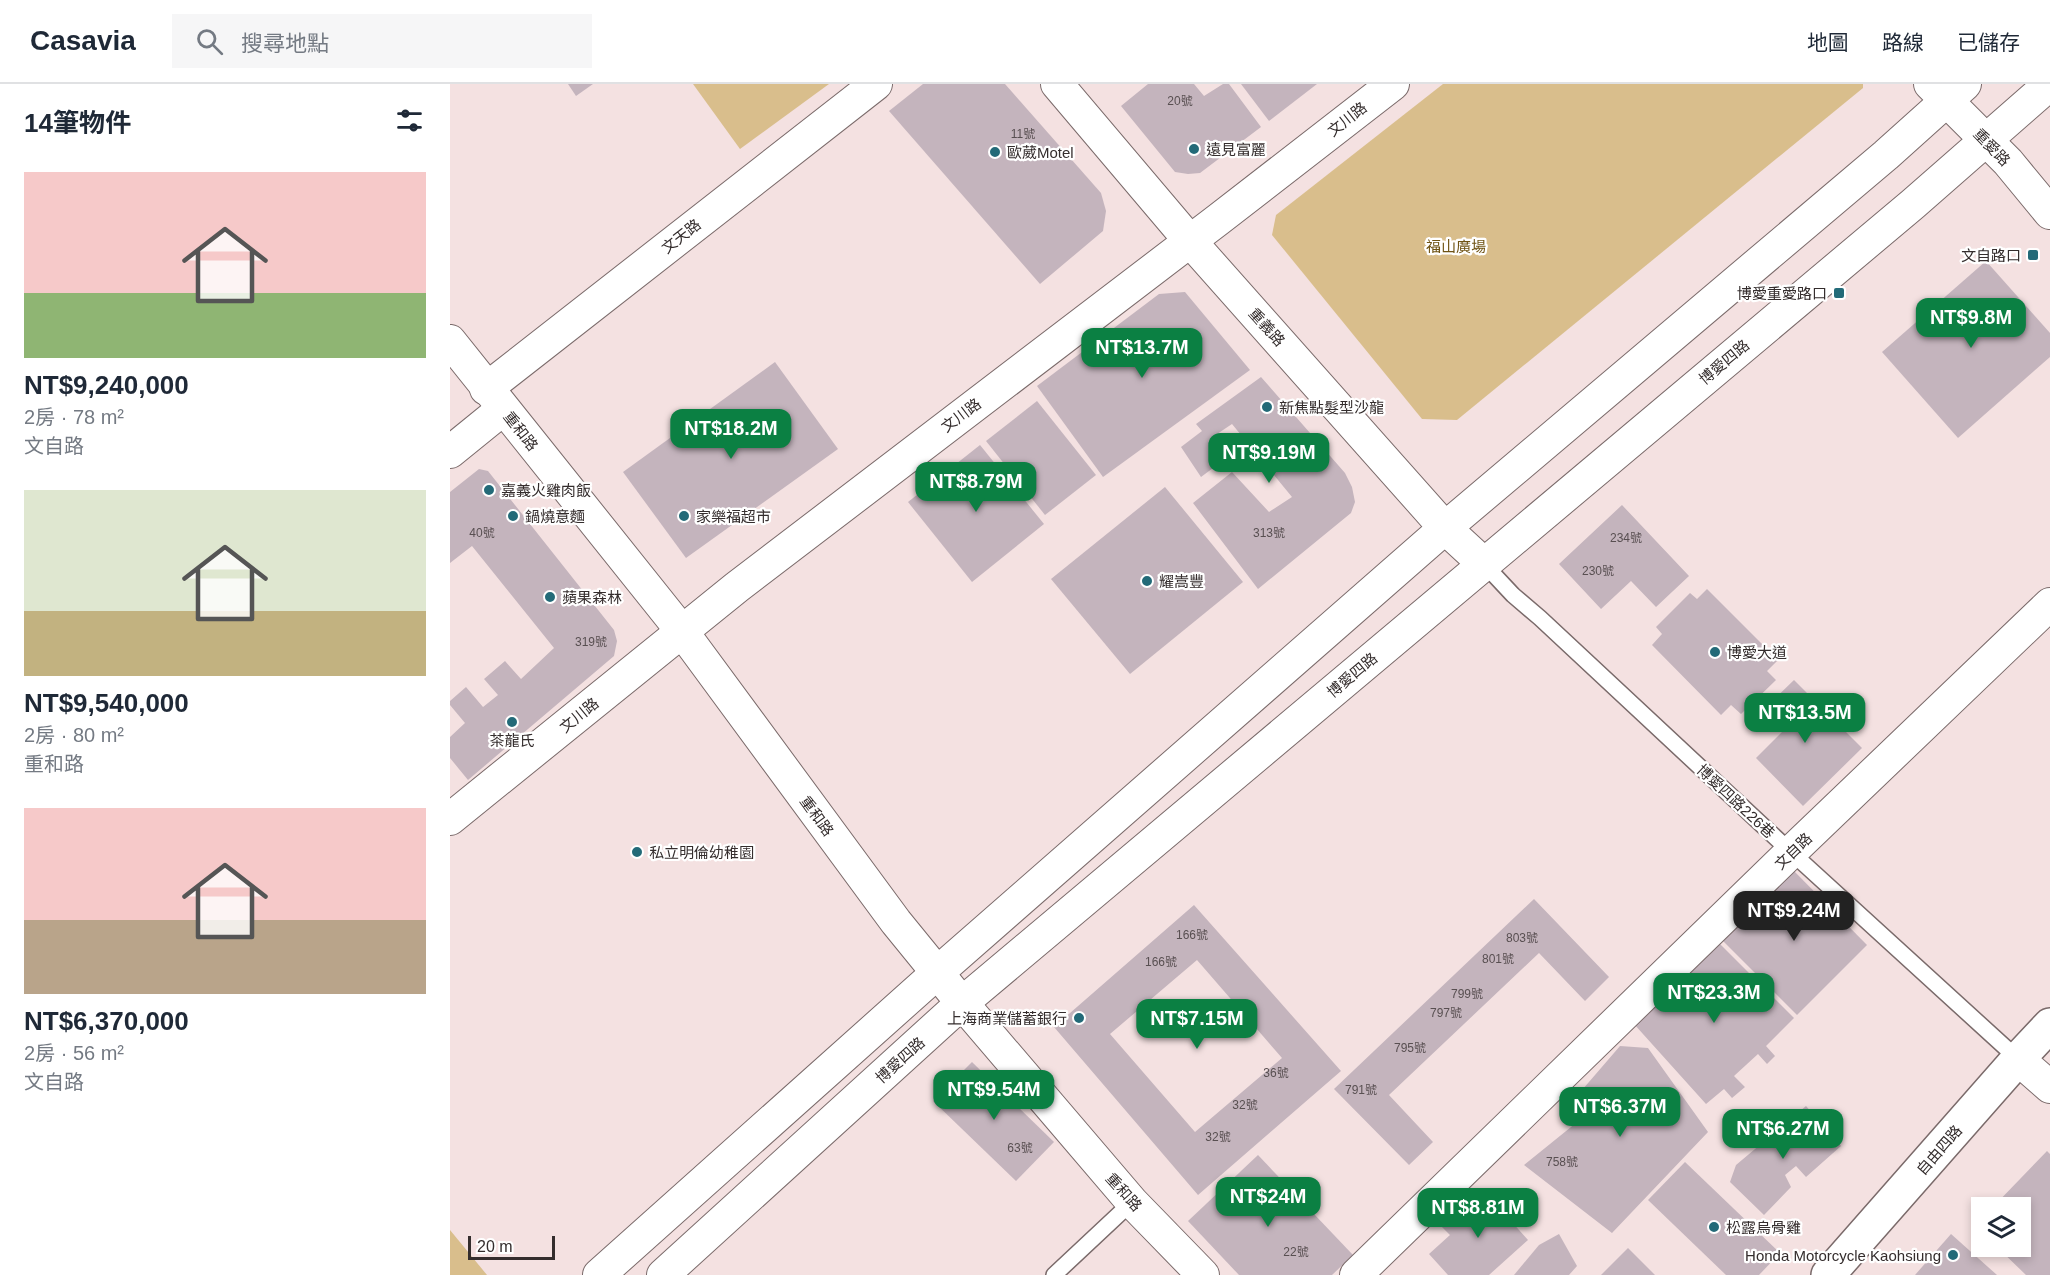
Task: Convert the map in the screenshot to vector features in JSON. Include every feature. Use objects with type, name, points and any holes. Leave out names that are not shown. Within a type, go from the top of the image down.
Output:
[{"type":"street","name":"文天路","points":[[450,452],[495,399],[876,84]]},
{"type":"street","name":"重義路","points":[[1057,84],[1190,241],[1445,528],[1484,564]]},
{"type":"street","name":"文川路","points":[[450,819],[681,630],[1393,84]]},
{"type":"street","name":"博愛四路","points":[[663,1275],[962,1003],[1986,141],[2050,84]]},
{"type":"street","name":"重愛路","points":[[1947,90],[1986,141],[2008,162],[2050,213]]},
{"type":"street","points":[[599,1275],[937,973],[1445,528],[1886,155],[1947,90]]},
{"type":"street","name":"重和路","points":[[450,341],[681,630],[884,907],[937,973],[1131,1202],[1203,1275]]},
{"type":"street","name":"文自路","points":[[1356,1275],[2050,604]]},
{"type":"street","name":"自由四路","points":[[1828,1275],[2050,1024]]},
{"type":"street","points":[[2018,1059],[2050,1088]]},
{"type":"lane","name":"博愛四路226巷","points":[[1484,564],[1514,595],[1791,852],[2018,1059]]},
{"type":"lane","points":[[1054,1275],[1131,1202]]},
{"type":"green space","points":[[693,84],[829,84],[740,149]]},
{"type":"green space","name":"福山廣場","points":[[1443,84],[1863,84],[1863,88],[1457,420],[1422,419],[1272,235],[1276,215]]},
{"type":"green space","points":[[450,1230],[487,1275],[450,1275]]},
{"type":"building","points":[[568,84],[593,84],[576,96]]},
{"type":"building","name":"歐葳Motel","points":[[923,84],[1005,84],[1101,193],[1106,211],[1103,231],[1040,284],[889,111]]},
{"type":"building","name":"遠見富麗","points":[[1148,84],[1194,84],[1204,96],[1223,84],[1229,84],[1261,127],[1200,173],[1175,172],[1121,106]]},
{"type":"building","points":[[1241,84],[1317,84],[1269,121]]},
{"type":"building","points":[[1986,261],[2050,333],[2050,357],[1958,438],[1882,352]]},
{"type":"building","points":[[1185,292],[1250,370],[1103,477],[1037,386],[1159,294]]},
{"type":"building","points":[[775,362],[838,449],[686,558],[623,472]]},
{"type":"building","points":[[1261,377],[1345,473],[1352,487],[1355,502],[1351,513],[1258,589],[1193,503],[1232,472],[1269,512],[1292,497],[1232,424],[1214,436],[1229,456],[1201,477],[1181,447],[1202,431],[1196,424]]},
{"type":"building","points":[[1037,401],[1096,475],[1045,515],[986,441]]},
{"type":"building","points":[[980,445],[1044,524],[972,582],[908,502]]},
{"type":"building","name":"蘋果森林","points":[[479,469],[488,471],[614,630],[617,641],[614,656],[468,780],[450,758],[450,737],[465,723],[450,705],[450,701],[466,687],[483,707],[498,695],[484,679],[505,661],[521,679],[554,648],[472,546],[450,563],[450,492]]},
{"type":"building","name":"耀嵩豐","points":[[1165,487],[1243,582],[1130,674],[1051,579]]},
{"type":"building","points":[[1622,505],[1689,576],[1656,607],[1631,581],[1601,609],[1559,564]]},
{"type":"building","name":"博愛大道","points":[[1707,589],[1778,660],[1767,671],[1776,680],[1741,714],[1731,705],[1721,715],[1652,645],[1662,634],[1656,627],[1690,593],[1697,599]]},
{"type":"building","name":"博愛大道","points":[[1794,680],[1862,748],[1803,806],[1756,758],[1782,732],[1762,711]]},
{"type":"building","points":[[1792,869],[1867,945],[1797,1015],[1721,939]]},
{"type":"building","points":[[1534,899],[1609,977],[1585,1001],[1539,953],[1389,1095],[1433,1142],[1409,1165],[1334,1089]]},
{"type":"building","points":[[1194,905],[1341,1071],[1198,1195],[1054,1027]],"holes":[[[1197,960],[1282,1058],[1195,1132],[1110,1034]]]},
{"type":"building","points":[[1718,942],[1794,1018],[1766,1046],[1775,1056],[1767,1064],[1758,1054],[1734,1076],[1745,1087],[1732,1098],[1724,1089],[1706,1104],[1634,1024]]},
{"type":"building","points":[[1620,1046],[1648,1048],[1708,1132],[1612,1233],[1524,1165],[1576,1123],[1570,1104]]},
{"type":"building","points":[[972,1062],[1054,1142],[1016,1181],[933,1101]]},
{"type":"building","points":[[1806,1106],[1841,1146],[1806,1177],[1796,1166],[1785,1175],[1791,1187],[1764,1215],[1730,1182],[1736,1165]]},
{"type":"building","points":[[2047,1151],[2050,1154],[2050,1275],[2026,1275],[2007,1257],[2031,1257],[2031,1197],[2003,1197]]},
{"type":"building","points":[[1258,1155],[1353,1255],[1332,1275],[1239,1275],[1188,1221]]},
{"type":"building","name":"松露烏骨雞","points":[[1685,1162],[1780,1253],[1759,1275],[1726,1275],[1648,1200]]},
{"type":"building","points":[[1483,1190],[1528,1240],[1489,1275],[1448,1275],[1429,1254],[1450,1235],[1441,1226]]},
{"type":"building","points":[[1559,1234],[1577,1266],[1569,1275],[1514,1275],[1539,1245]]},
{"type":"building","name":"Honda Motorcycle Kaohsiung","points":[[1951,1234],[1971,1252],[1971,1257],[1977,1257],[1997,1275],[1915,1275]]},
{"type":"building","points":[[1628,1248],[1655,1275],[1601,1275]]},
{"type":"place","name":"遠見富麗","points":[[1194,149]]},
{"type":"place","name":"歐葳Motel","points":[[995,152]]},
{"type":"place","name":"文自路口","points":[[2033,255]]},
{"type":"place","name":"博愛重愛路口","points":[[1839,293]]},
{"type":"place","name":"新焦點髮型沙龍","points":[[1267,407]]},
{"type":"place","name":"嘉義火雞肉飯","points":[[489,490]]},
{"type":"place","name":"鍋燒意麵","points":[[513,516]]},
{"type":"place","name":"家樂福超市","points":[[684,516]]},
{"type":"place","name":"耀嵩豐","points":[[1147,581]]},
{"type":"place","name":"蘋果森林","points":[[550,597]]},
{"type":"place","name":"博愛大道","points":[[1715,652]]},
{"type":"place","name":"茶龍氏","points":[[512,722]]},
{"type":"place","name":"私立明倫幼稚園","points":[[637,852]]},
{"type":"place","name":"上海商業儲蓄銀行","points":[[1079,1018]]},
{"type":"place","name":"松露烏骨雞","points":[[1714,1227]]},
{"type":"place","name":"Honda Motorcycle Kaohsiung","points":[[1953,1255]]}]
